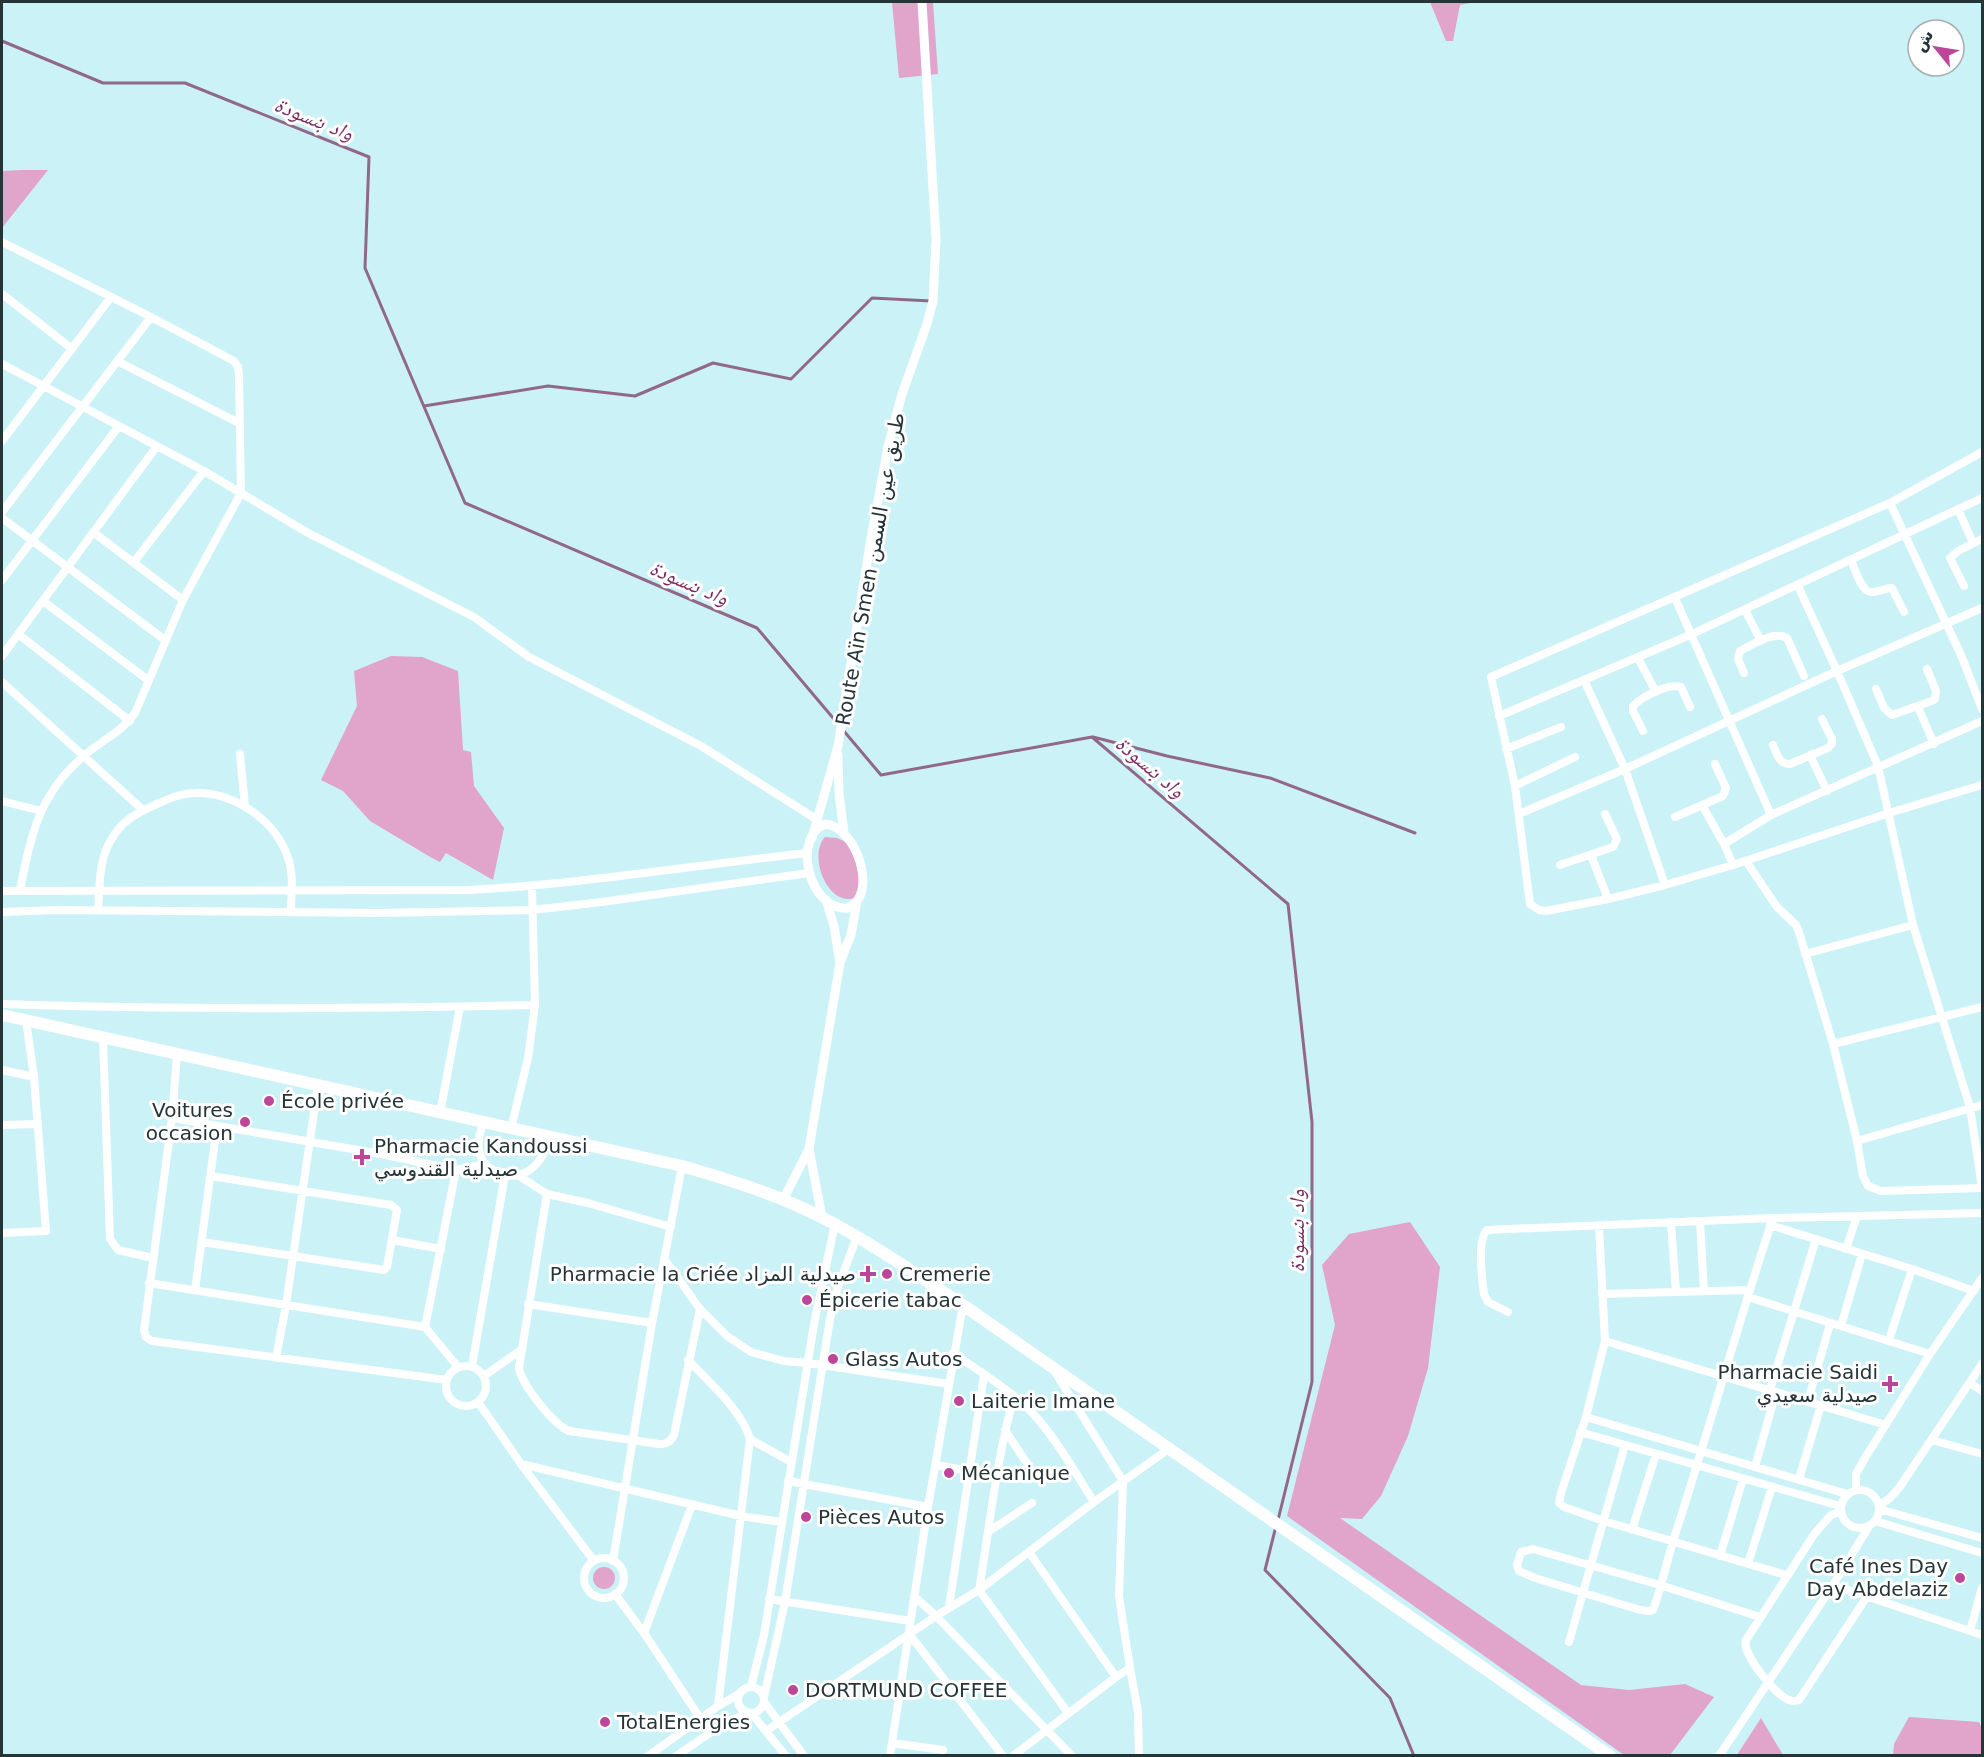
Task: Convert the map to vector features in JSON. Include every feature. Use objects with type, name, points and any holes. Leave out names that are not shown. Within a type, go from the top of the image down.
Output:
[{"type":"main road","points":[[2,1015],[682,1166],[736,1182],[822,1217],[856,1236],[963,1305],[1610,1755]]},
{"type":"street","name":"Route Aïn Smen طريق عين السمن","points":[[812,838],[838,746],[888,447],[902,394],[931,312],[935,284],[936,240],[922,2]]},
{"type":"street","points":[[2,242],[151,317],[237,364],[243,470],[242,493],[183,600],[130,721],[72,766],[55,787],[41,811],[30,839],[20,890]]},
{"type":"street","points":[[2,294],[71,348]]},
{"type":"street","points":[[2,440],[111,297]]},
{"type":"street","points":[[2,512],[151,317]]},
{"type":"street","points":[[117,361],[239,423]]},
{"type":"street","points":[[2,364],[204,471],[283,520],[474,617],[542,664],[701,746],[816,819]]},
{"type":"street","points":[[2,580],[119,426]]},
{"type":"street","points":[[2,656],[157,446]]},
{"type":"street","points":[[1983,452],[1890,503],[1491,677],[1515,786],[1531,906],[1539,910],[1546,911],[1608,899],[1665,885],[1983,785]]},
{"type":"street","points":[[134,562],[204,471]]},
{"type":"street","points":[[1499,716],[1690,635],[1983,498]]},
{"type":"street","points":[[1890,503],[1969,673],[1983,709]]},
{"type":"street","points":[[1958,508],[1973,543]]},
{"type":"street","points":[[2,518],[165,640]]},
{"type":"street","points":[[93,532],[183,600]]},
{"type":"street","points":[[1964,586],[1950,558],[1954,553],[1983,539]]},
{"type":"street","points":[[1851,560],[1867,592],[1892,588],[1904,612]]},
{"type":"street","points":[[1746,861],[1777,907],[1796,925],[1833,1044],[1864,1179],[1868,1186],[1875,1190],[1982,1188],[1970,1107],[1944,1018],[1913,926],[1878,766],[1797,586]]},
{"type":"street","points":[[1675,598],[1771,815]]},
{"type":"street","points":[[43,601],[148,680]]},
{"type":"street","points":[[1519,814],[1625,769],[1837,671],[1983,608]]},
{"type":"street","points":[[1745,610],[1761,641]]},
{"type":"street","points":[[18,634],[130,721]]},
{"type":"street","points":[[1744,673],[1738,654],[1761,641],[1779,635],[1787,638],[1804,676]]},
{"type":"street","points":[[1638,658],[1656,692]]},
{"type":"street","points":[[1876,689],[1884,708],[1892,715],[1934,700],[1936,691],[1926,669]]},
{"type":"street","points":[[1584,680],[1625,769],[1665,885]]},
{"type":"street","points":[[2,682],[143,810]]},
{"type":"street","points":[[1643,731],[1633,711],[1633,706],[1656,692],[1677,685],[1681,687],[1690,707]]},
{"type":"street","points":[[1918,706],[1934,744]]},
{"type":"street","points":[[1773,745],[1781,762],[1785,764],[1828,748],[1832,740],[1822,718]]},
{"type":"street","points":[[1724,844],[1771,815],[1983,721]]},
{"type":"street","points":[[1506,749],[1561,727]]},
{"type":"street","name":"Route Aïn Smen طريق عين السمن","points":[[838,746],[839,794],[844,833]]},
{"type":"street","points":[[240,754],[245,806]]},
{"type":"street","points":[[1810,755],[1827,791]]},
{"type":"street","points":[[1515,786],[1575,757]]},
{"type":"street","points":[[1675,818],[1726,793],[1715,764]]},
{"type":"street","points":[[2,793],[6,802],[41,811]]},
{"type":"street","points":[[98,911],[102,862],[110,841],[123,823],[143,810],[171,798],[194,793],[217,796],[245,806],[265,822],[281,844],[291,870],[291,912]]},
{"type":"street","points":[[1702,805],[1733,865]]},
{"type":"street","points":[[1560,865],[1591,855],[1616,843],[1617,839],[1605,813]]},
{"type":"street","points":[[783,1200],[809,1149],[840,963],[851,935],[862,884],[861,866],[855,848],[844,833],[835,826],[825,824],[812,838],[808,852],[809,873],[815,887],[834,906],[843,908],[857,902]]},
{"type":"street","points":[[2,891],[469,890],[532,886],[808,852]]},
{"type":"street","points":[[1591,855],[1608,899]]},
{"type":"street","points":[[2,912],[532,910],[809,873]]},
{"type":"street","points":[[511,1129],[528,1058],[535,1005],[532,886]]},
{"type":"street","points":[[826,900],[836,932],[840,963]]},
{"type":"street","points":[[1805,954],[1913,926]]},
{"type":"street","points":[[2,1004],[154,1009],[343,1010],[535,1005]]},
{"type":"street","points":[[440,1113],[460,1007]]},
{"type":"street","points":[[1833,1044],[1983,1007]]},
{"type":"street","points":[[2,1233],[46,1231],[34,1077],[26,1020]]},
{"type":"street","points":[[103,1038],[110,1239],[118,1250],[153,1258]]},
{"type":"street","points":[[177,1054],[172,1118],[144,1330],[148,1339],[447,1380]]},
{"type":"street","points":[[2,1070],[34,1077]]},
{"type":"street","points":[[276,1358],[286,1305],[318,1085]]},
{"type":"street","points":[[1857,1141],[1983,1105]]},
{"type":"street","points":[[172,1118],[381,1154],[456,1170],[485,1164]]},
{"type":"street","points":[[483,1122],[478,1146],[485,1164],[505,1175],[519,1176],[547,1194],[588,1203],[671,1227]]},
{"type":"street","points":[[2,1125],[38,1124]]},
{"type":"street","points":[[195,1290],[218,1126]]},
{"type":"street","points":[[519,1176],[530,1170],[538,1161],[550,1137]]},
{"type":"street","points":[[809,1149],[822,1217]]},
{"type":"street","points":[[613,1561],[652,1323],[682,1166]]},
{"type":"street","points":[[425,1327],[456,1170]]},
{"type":"street","points":[[472,1366],[505,1175]]},
{"type":"street","points":[[202,1242],[384,1270],[387,1267],[397,1210],[393,1206],[211,1176]]},
{"type":"street","points":[[547,1194],[518,1362],[520,1375],[558,1425],[569,1431],[664,1444],[672,1438],[700,1309]]},
{"type":"street","points":[[1508,1312],[1491,1304],[1484,1294],[1481,1244],[1486,1230],[1983,1213]]},
{"type":"street","points":[[1846,1249],[1857,1216]]},
{"type":"street","points":[[1701,1221],[1704,1291]]},
{"type":"street","points":[[1772,1221],[1816,1239],[1974,1291]]},
{"type":"street","points":[[1760,1617],[1659,1585],[1533,1549],[1524,1550],[1517,1567],[1523,1573],[1584,1592],[1649,1611],[1654,1608],[1659,1585],[1772,1221]]},
{"type":"street","points":[[1671,1222],[1676,1292]]},
{"type":"street","points":[[751,1687],[759,1657],[820,1289],[835,1224]]},
{"type":"street","points":[[1599,1226],[1605,1341],[1586,1417],[1559,1502],[1564,1508],[1604,1521],[1786,1575]]},
{"type":"street","points":[[677,1755],[710,1732],[760,1710],[764,1700],[785,1602],[837,1290],[856,1236]]},
{"type":"street","points":[[1755,1467],[1793,1312],[1816,1239]]},
{"type":"street","points":[[392,1240],[441,1249]]},
{"type":"street","points":[[1841,1326],[1862,1254]]},
{"type":"street","points":[[665,1260],[700,1309],[727,1336],[751,1352],[784,1361],[949,1384]]},
{"type":"street","points":[[1889,1341],[1911,1269]]},
{"type":"street","points":[[1856,1489],[1855,1479],[1858,1471],[1930,1354],[1983,1278]]},
{"type":"street","points":[[149,1283],[425,1327],[458,1367]]},
{"type":"street","points":[[1602,1294],[1704,1291],[1749,1294],[1793,1312],[1930,1354]]},
{"type":"street","points":[[528,1304],[652,1323]]},
{"type":"street","points":[[890,1755],[953,1353],[963,1305]]},
{"type":"street","points":[[1808,1401],[1830,1324]]},
{"type":"street","points":[[1605,1341],[1886,1425]]},
{"type":"street","points":[[484,1376],[521,1350]]},
{"type":"street","points":[[953,1353],[1027,1408],[1049,1432],[1094,1502]]},
{"type":"street","points":[[688,1360],[736,1414],[746,1427],[750,1439],[718,1706]]},
{"type":"street","points":[[1719,1755],[1833,1585],[1872,1523],[1879,1507],[1899,1488],[1983,1364]]},
{"type":"street","points":[[472,1366],[484,1376],[486,1391],[478,1402],[466,1406],[454,1402],[448,1393],[447,1380],[458,1367],[472,1366]]},
{"type":"street","points":[[1052,1367],[1123,1482],[1119,1596],[1139,1720],[1139,1755]]},
{"type":"street","points":[[949,1607],[984,1375]]},
{"type":"street","points":[[1970,1383],[1983,1391]]},
{"type":"street","points":[[1014,1397],[996,1476],[979,1590],[1068,1713]]},
{"type":"street","points":[[478,1402],[594,1562]]},
{"type":"street","points":[[1799,1479],[1821,1405]]},
{"type":"street","points":[[1586,1417],[1847,1494]]},
{"type":"street","points":[[1005,1430],[1032,1471]]},
{"type":"street","points":[[1581,1432],[1840,1509],[1846,1523],[1852,1527],[1864,1528],[1872,1523],[1983,1553]]},
{"type":"street","points":[[750,1439],[791,1462]]},
{"type":"street","points":[[1932,1440],[1983,1454]]},
{"type":"street","points":[[1569,1642],[1625,1445]]},
{"type":"street","points":[[766,1731],[949,1607],[979,1590],[1094,1502],[1170,1448]]},
{"type":"street","points":[[1632,1530],[1656,1454]]},
{"type":"street","points":[[521,1464],[624,1490],[741,1516],[781,1522]]},
{"type":"street","points":[[936,1465],[996,1476]]},
{"type":"street","points":[[1720,1556],[1743,1479]]},
{"type":"street","points":[[788,1481],[928,1508]]},
{"type":"street","points":[[1748,1564],[1772,1487]]},
{"type":"street","points":[[1866,1598],[1801,1698],[1795,1701],[1787,1700],[1752,1662],[1745,1646],[1760,1617],[1786,1575],[1820,1527],[1840,1509],[1847,1494],[1856,1489],[1868,1491],[1877,1500],[1879,1507]]},
{"type":"street","points":[[988,1532],[1032,1503]]},
{"type":"street","points":[[644,1633],[692,1505]]},
{"type":"street","points":[[1879,1507],[1983,1538]]},
{"type":"street","points":[[1029,1552],[1116,1677]]},
{"type":"street","points":[[604,1558],[613,1561],[621,1568],[624,1577],[622,1585],[615,1594],[608,1598],[599,1597],[588,1589],[584,1578],[585,1573],[594,1562],[604,1558]]},
{"type":"street","points":[[1833,1585],[1866,1598],[1983,1635]]},
{"type":"street","points":[[1970,1631],[1983,1588]]},
{"type":"street","points":[[615,1594],[644,1633],[700,1718]]},
{"type":"street","points":[[914,1596],[1072,1755]]},
{"type":"street","points":[[769,1599],[910,1621]]},
{"type":"street","points":[[909,1636],[1003,1755]]},
{"type":"street","points":[[1013,1755],[1130,1668]]},
{"type":"street","points":[[648,1755],[718,1706],[751,1687],[759,1690],[804,1755]]},
{"type":"street","points":[[739,1694],[738,1703],[743,1711],[749,1713],[786,1755]]},
{"type":"street","points":[[892,1743],[944,1750]]},
{"type":"shaded area","points":[[892,2],[933,2],[938,74],[899,78]]},
{"type":"shaded area","points":[[1430,2],[1476,2],[1460,5],[1453,41],[1446,41]]},
{"type":"shaded area","points":[[48,170],[2,228],[2,171]]},
{"type":"shaded area","points":[[391,656],[422,657],[458,671],[463,750],[471,752],[474,786],[504,828],[493,880],[446,853],[440,862],[432,858],[370,821],[343,791],[321,780],[357,706],[354,671]]},
{"type":"shaded area","points":[[825,837],[837,838],[848,843],[861,873],[857,897],[847,899],[838,896],[824,879],[818,856]]},
{"type":"shaded area","points":[[1410,1222],[1440,1267],[1428,1368],[1408,1436],[1381,1496],[1362,1519],[1340,1518],[1581,1685],[1629,1690],[1685,1684],[1714,1697],[1670,1755],[1624,1755],[1287,1516],[1335,1325],[1322,1265],[1349,1234]]},
{"type":"shaded area","points":[[604,1567],[612,1570],[615,1578],[612,1586],[604,1589],[596,1586],[593,1578],[596,1570]]},
{"type":"shaded area","points":[[1909,1717],[1979,1722],[1982,1729],[1982,1755],[1893,1755],[1894,1744]]},
{"type":"shaded area","points":[[1761,1718],[1783,1755],[1737,1755]]},
{"type":"waterway","name":"واد بنسودة","points":[[2,41],[103,83],[185,83],[369,157],[365,268],[465,503],[757,628],[839,725]]},
{"type":"waterway","name":"واد بنسودة","points":[[424,406],[548,386],[635,396],[713,363],[791,379],[872,298],[931,301]]},
{"type":"waterway","name":"واد بنسودة","points":[[843,730],[881,775],[1092,737],[1288,904],[1312,1122],[1312,1382],[1278,1520]]},
{"type":"waterway","name":"واد بنسودة","points":[[1093,737],[1167,756],[1270,778],[1415,833]]},
{"type":"waterway","name":"واد بنسودة","points":[[1276,1526],[1265,1570],[1390,1698],[1414,1756]]},
{"type":"place","name":"École privée","points":[[269,1101]]},
{"type":"place","name":"Voitures occasion","points":[[245,1122]]},
{"type":"place","name":"Pharmacie Kandoussi صيدلية القندوسي","points":[[362,1157]]},
{"type":"place","name":"Pharmacie la Criée صيدلية المزاد","points":[[868,1274]]},
{"type":"place","name":"Cremerie","points":[[887,1274]]},
{"type":"place","name":"Épicerie tabac","points":[[807,1300]]},
{"type":"place","name":"Glass Autos","points":[[833,1359]]},
{"type":"place","name":"Pharmacie Saidi صيدلية سعيدي","points":[[1890,1384]]},
{"type":"place","name":"Laiterie Imane","points":[[959,1401]]},
{"type":"place","name":"Mécanique","points":[[949,1473]]},
{"type":"place","name":"Pièces Autos","points":[[806,1517]]},
{"type":"place","name":"Café Ines Day Day Abdelaziz","points":[[1960,1578]]},
{"type":"place","name":"DORTMUND COFFEE","points":[[793,1690]]},
{"type":"place","name":"TotalEnergies","points":[[605,1722]]}]
